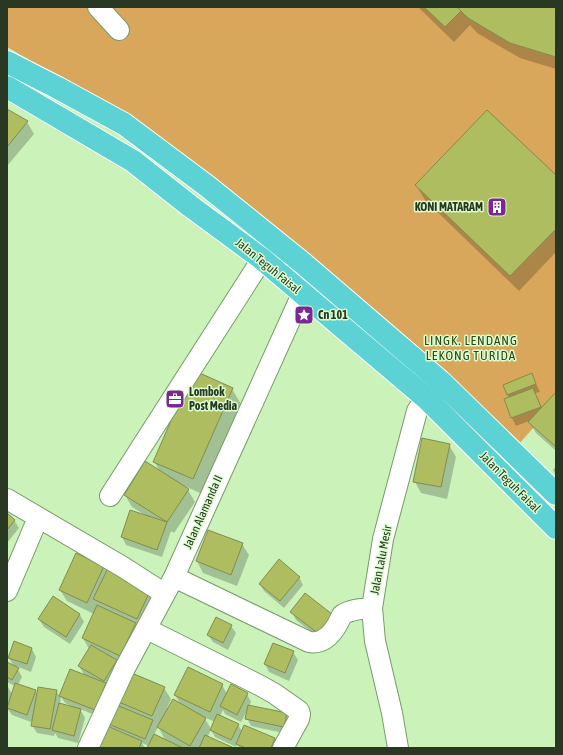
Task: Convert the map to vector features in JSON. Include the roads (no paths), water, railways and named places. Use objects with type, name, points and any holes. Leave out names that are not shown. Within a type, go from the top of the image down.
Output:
[{"type":"highway","name":"Jalan Teguh Faisal","points":[[7,62],[124,124],[207,186],[316,275],[440,380],[556,494]]},
{"type":"highway","name":"Jalan Teguh Faisal","points":[[7,87],[133,161],[262,260],[426,398],[556,528]]},
{"type":"highway","points":[[190,206],[207,186]]},
{"type":"street","points":[[98,7],[119,30]]},
{"type":"street","points":[[110,496],[262,260]]},
{"type":"street","name":"Jalan Alamanda II","points":[[88,748],[125,668],[169,586],[302,294],[316,275]]},
{"type":"street","name":"Jalan Lalu Mesir","points":[[398,748],[392,713],[375,641],[372,608],[379,559],[385,532],[417,411],[440,380]]},
{"type":"street","points":[[7,499],[123,567],[309,642],[315,643],[329,637],[342,615],[345,613],[372,608]]},
{"type":"street","points":[[7,591],[38,518]]},
{"type":"street","points":[[147,628],[261,686],[297,709],[300,713],[299,719],[283,748]]},
{"type":"place","name":"KONI MATARAM","points":[[497,207]]},
{"type":"place","name":"Cn 101","points":[[304,315]]},
{"type":"place","name":"Lombok Post Media","points":[[175,399]]},
{"type":"district","name":"LINGK. LENDANG LEKONG TURIDA","points":[[471,348]]}]
